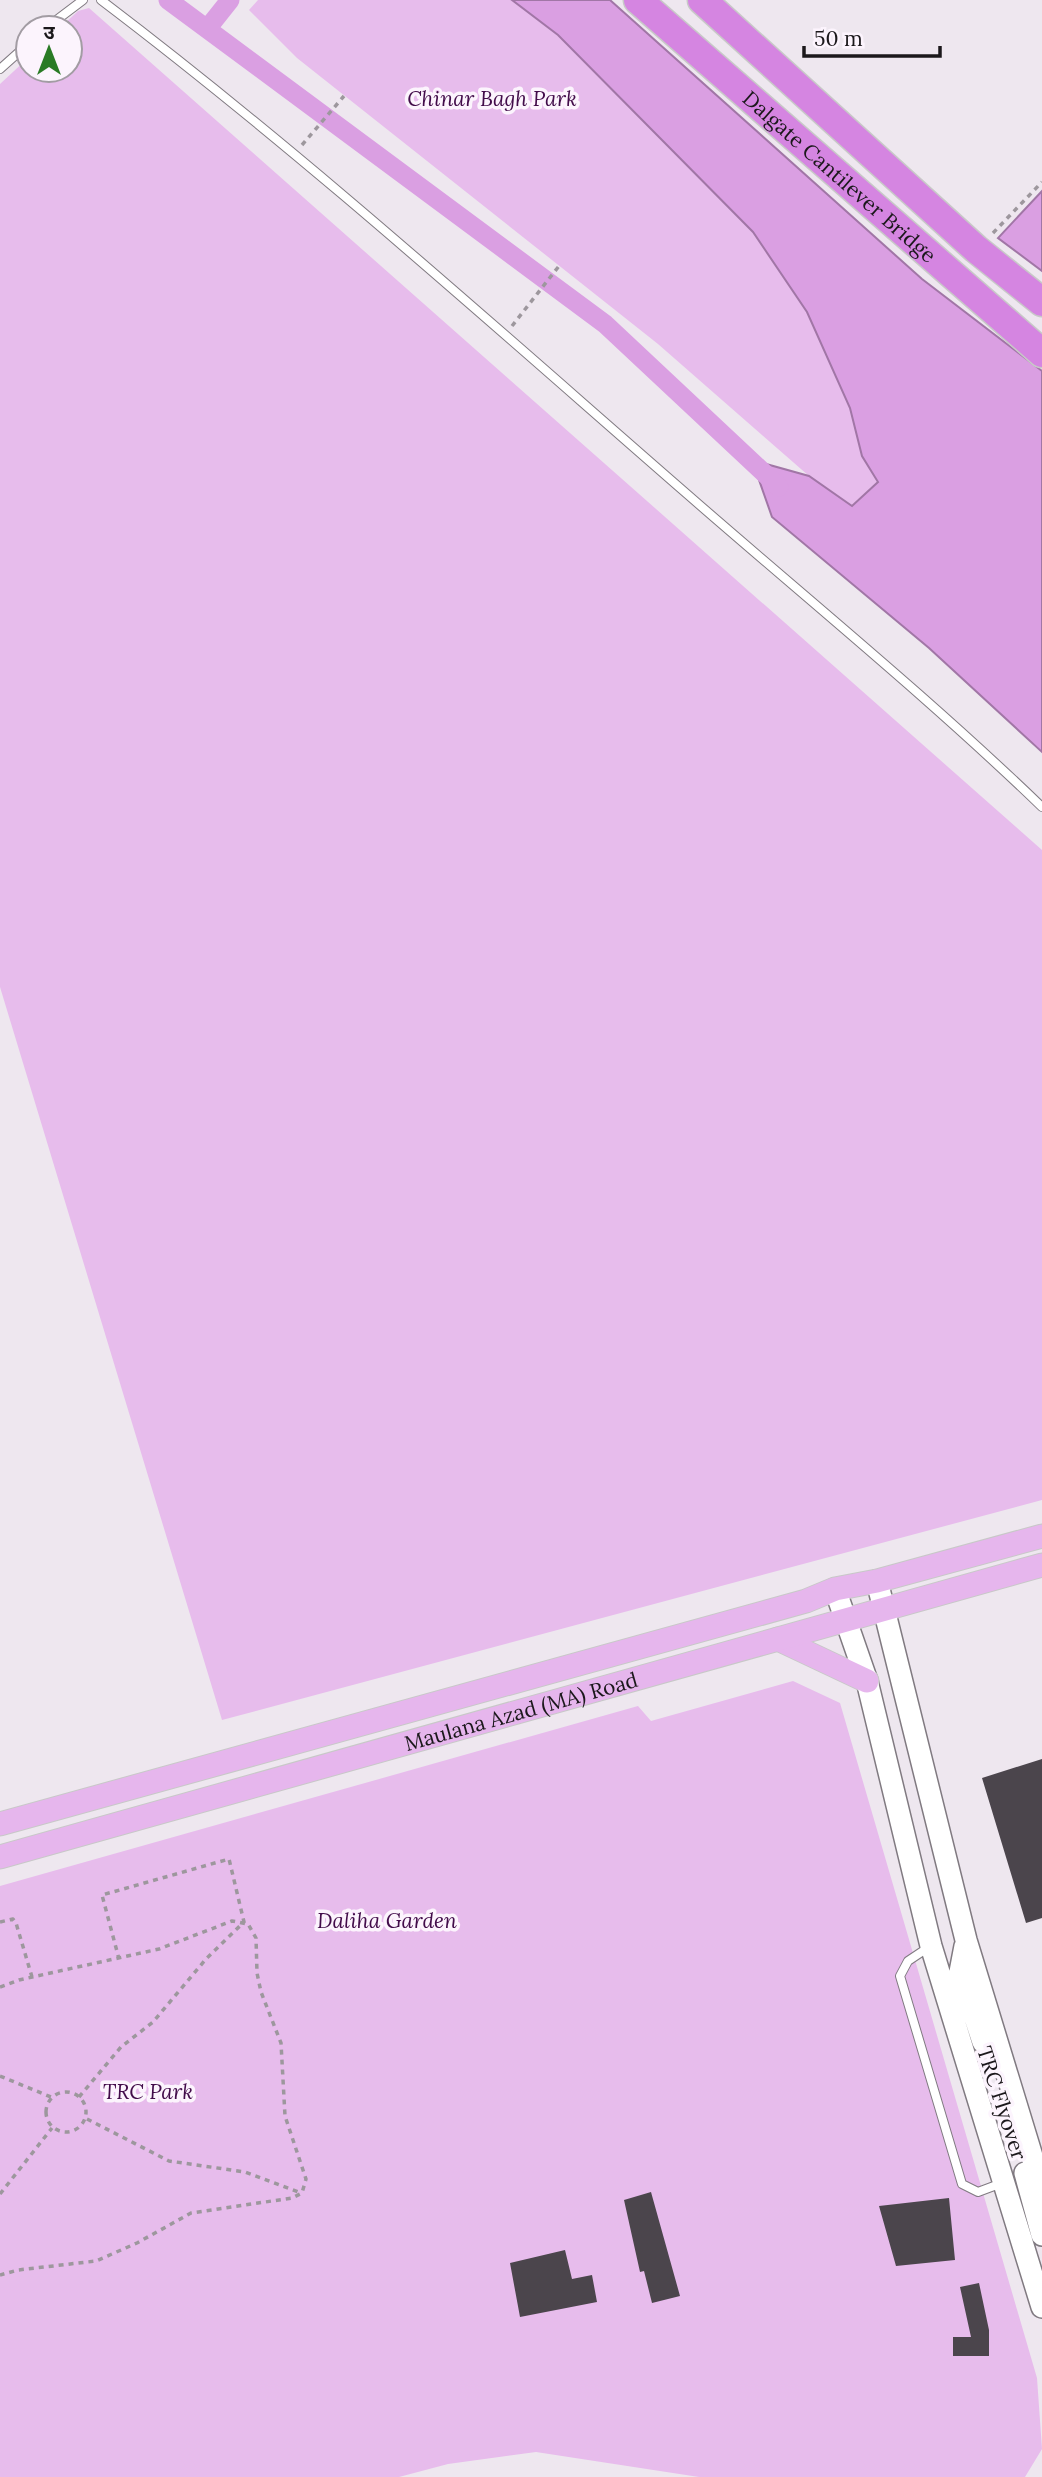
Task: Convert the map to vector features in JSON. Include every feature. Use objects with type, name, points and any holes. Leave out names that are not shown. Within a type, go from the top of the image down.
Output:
[{"type":"highway","name":"Dalgate Cantilever Bridge","points":[[638,0],[1042,353]]},
{"type":"highway","points":[[702,0],[976,249],[1042,302]]},
{"type":"highway","points":[[800,139],[827,111]]},
{"type":"main road","name":"Maulana Azad (MA) Road","points":[[0,1824],[806,1601],[835,1589],[877,1581],[1042,1536]]},
{"type":"main road","name":"Maulana Azad (MA) Road","points":[[0,1857],[1042,1565]]},
{"type":"main road","points":[[877,1581],[966,1940],[1042,2189]]},
{"type":"main road","points":[[835,1589],[867,1681],[932,1948],[1042,2307]]},
{"type":"main road","points":[[778,1639],[867,1681]]},
{"type":"main road","name":"TRC Flyover","points":[[966,1940],[960,1972],[1019,2150],[1042,2235]]},
{"type":"main road","points":[[932,1948],[960,1972]]},
{"type":"lane","points":[[64,14],[83,0]]},
{"type":"lane","points":[[101,0],[209,83],[805,593],[960,728],[1042,807]]},
{"type":"lane","points":[[0,69],[14,56]]},
{"type":"lane","points":[[932,1948],[908,1961],[900,1976],[962,2184],[970,2191],[978,2192],[1004,2182]]},
{"type":"path","points":[[293,154],[344,96]]},
{"type":"path","points":[[1001,225],[1042,182]]},
{"type":"path","points":[[505,337],[559,266]]},
{"type":"path","points":[[119,1959],[102,1895],[229,1859],[244,1922]]},
{"type":"path","points":[[0,1922],[13,1919],[16,1923],[32,1978]]},
{"type":"path","points":[[0,1987],[159,1949],[232,1922],[244,1922],[254,1928],[257,1973],[281,2043],[285,2116],[306,2179],[302,2193],[292,2198],[191,2213],[137,2243],[96,2261],[18,2270],[0,2275]]},
{"type":"path","points":[[79,2097],[121,2047],[153,2022],[206,1959],[244,1922]]},
{"type":"path","points":[[0,2076],[51,2097],[72,2091],[85,2104],[87,2119]]},
{"type":"path","points":[[51,2097],[45,2115],[52,2128]]},
{"type":"path","points":[[87,2119],[169,2161],[245,2172],[302,2193]]},
{"type":"path","points":[[52,2128],[76,2130],[87,2119]]},
{"type":"path","points":[[0,2194],[52,2128]]},
{"type":"green space","name":"Chinar Bagh Park","points":[[258,0],[512,0],[558,35],[753,232],[807,312],[850,408],[862,456],[878,482],[852,506],[809,476],[658,344],[297,58],[249,10]]},
{"type":"green space","points":[[89,8],[1042,850],[1042,1500],[222,1720],[0,987],[0,84],[14,71],[14,84],[84,84],[84,14],[75,14]]},
{"type":"green space","points":[[793,1681],[840,1703],[1037,2378],[1042,2449],[1025,2477],[699,2477],[536,2452],[448,2464],[399,2477],[0,2477],[0,1886],[638,1706],[651,1721]]},
{"type":"shaded area","points":[[512,0],[610,0],[922,279],[1042,371],[1042,752],[929,648],[772,517],[758,477],[766,464],[809,476],[852,506],[878,482],[862,456],[850,408],[807,312],[753,232],[558,35]]},
{"type":"shaded area","points":[[1042,191],[1042,271],[998,238]]},
{"type":"building","points":[[1042,1759],[1042,1918],[1026,1923],[982,1778]]},
{"type":"building","points":[[651,2192],[680,2296],[652,2303],[644,2271],[640,2272],[624,2200]]},
{"type":"building","points":[[949,2198],[955,2260],[896,2266],[879,2206]]},
{"type":"building","points":[[565,2250],[572,2279],[592,2275],[597,2302],[520,2317],[510,2263]]},
{"type":"building","points":[[979,2283],[989,2330],[989,2356],[953,2356],[953,2337],[971,2337],[960,2287]]},
{"type":"waterway","points":[[168,0],[605,324],[779,487]]},
{"type":"waterway","points":[[207,29],[230,0]]},
{"type":"park label","name":"Daliha Garden","points":[[387,1920]]},
{"type":"park label","name":"TRC Park","points":[[148,2091]]}]
